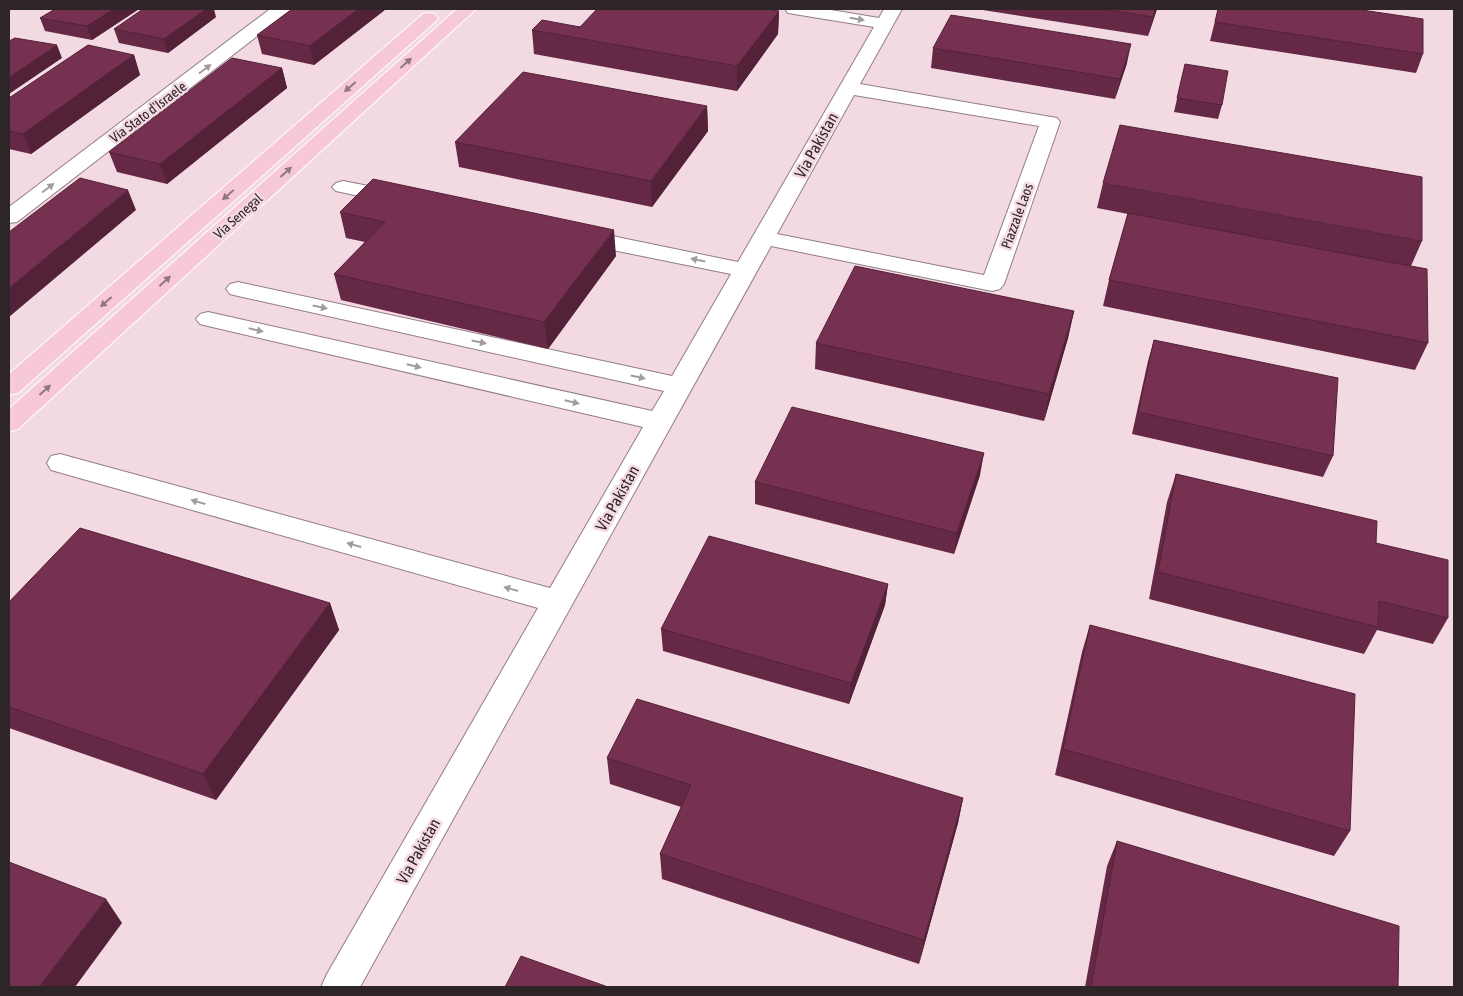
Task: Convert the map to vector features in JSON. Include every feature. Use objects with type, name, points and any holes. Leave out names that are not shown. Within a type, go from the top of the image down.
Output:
[{"type":"main road","name":"Via Senegal","points":[[9,388],[439,9]]},
{"type":"main road","name":"Via Senegal","points":[[9,423],[467,9]]},
{"type":"street","name":"Via Stato d'Israele","points":[[9,217],[283,10],[279,9]]},
{"type":"street","points":[[794,9],[889,16]]},
{"type":"street","name":"Via Pakistan","points":[[340,987],[889,16]]},
{"type":"street","name":"Piazzale Laos","points":[[764,238],[992,284],[1050,122],[849,88]]},
{"type":"street","points":[[343,187],[420,203]]},
{"type":"street","points":[[554,231],[746,270]]},
{"type":"street","points":[[238,289],[680,386]]},
{"type":"street","points":[[208,319],[660,422]]},
{"type":"street","points":[[60,463],[558,602]]},
{"type":"building","points":[[55,9],[114,9],[87,26],[40,18]]},
{"type":"building","points":[[143,9],[206,9],[164,39],[114,29]]},
{"type":"building","points":[[292,9],[358,9],[310,46],[257,35]]},
{"type":"building","points":[[597,9],[767,9],[779,11],[737,66],[532,30],[542,20],[580,27]]},
{"type":"building","points":[[1102,9],[1155,9],[1153,17]]},
{"type":"building","points":[[1218,9],[1355,9],[1423,19],[1423,54],[1215,22]]},
{"type":"building","points":[[951,15],[1131,44],[1120,79],[933,48]]},
{"type":"building","points":[[15,38],[57,45],[9,77],[9,41]]},
{"type":"building","points":[[88,45],[134,55],[23,134],[9,131],[9,98]]},
{"type":"building","points":[[232,58],[282,68],[160,164],[109,152]]},
{"type":"building","points":[[1185,64],[1228,71],[1222,105],[1177,98]]},
{"type":"building","points":[[523,72],[707,106],[651,181],[455,142]]},
{"type":"building","points":[[1120,125],[1422,177],[1422,241],[1103,183]]},
{"type":"building","points":[[80,178],[128,190],[9,288],[9,232]]},
{"type":"building","points":[[373,179],[614,230],[544,322],[334,274],[385,222],[340,212]]},
{"type":"building","points":[[1128,213],[1427,269],[1428,343],[1109,280]]},
{"type":"building","points":[[855,266],[1074,311],[1049,394],[816,343]]},
{"type":"building","points":[[1154,340],[1338,378],[1333,456],[1138,412]]},
{"type":"building","points":[[792,407],[984,453],[957,533],[755,482]]},
{"type":"building","points":[[1176,474],[1377,521],[1376,543],[1448,560],[1448,618],[1379,601],[1378,627],[1158,572]]},
{"type":"building","points":[[80,528],[330,603],[203,774],[9,707],[9,602]]},
{"type":"building","points":[[709,536],[888,584],[851,683],[661,629]]},
{"type":"building","points":[[1090,625],[1355,694],[1350,831],[1063,749]]},
{"type":"building","points":[[637,699],[963,798],[924,940],[660,854],[691,785],[607,758]]},
{"type":"building","points":[[1117,841],[1399,926],[1398,987],[1091,987]]},
{"type":"building","points":[[9,862],[106,899],[39,987],[9,987]]},
{"type":"building","points":[[521,956],[608,987],[505,987]]}]
